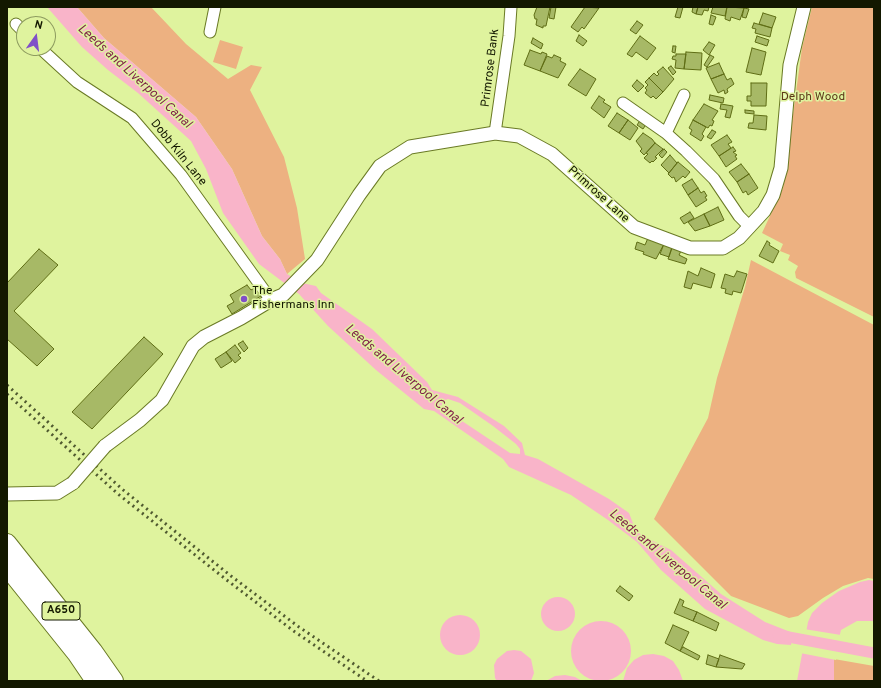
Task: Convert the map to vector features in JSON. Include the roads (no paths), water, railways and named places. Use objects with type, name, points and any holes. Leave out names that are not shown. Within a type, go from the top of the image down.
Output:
[{"type":"highway","name":"A650","points":[[7,543],[93,651],[114,681]]},
{"type":"highway","name":"A650","points":[[7,567],[76,653],[95,681]]},
{"type":"street","points":[[210,32],[215,7]]},
{"type":"street","name":"Primrose Bank","points":[[495,133],[509,36],[511,7]]},
{"type":"street","name":"Primrose Lane","points":[[271,300],[283,295],[317,260],[359,195],[380,166],[410,147],[495,133],[519,136],[552,154],[634,227],[690,248],[723,248],[739,238],[750,227],[764,212],[773,195],[781,168],[790,65],[801,8]]},
{"type":"street","name":"Dobb Kiln Lane","points":[[49,56],[77,82],[132,118],[181,175],[271,300]]},
{"type":"street","points":[[666,133],[684,95]]},
{"type":"street","points":[[623,103],[666,133],[714,179],[739,216],[750,227]]},
{"type":"street","points":[[7,494],[57,493],[73,483],[105,446],[140,420],[162,400],[193,346],[204,337],[241,318],[271,300]]},
{"type":"water","points":[[47,7],[77,7],[104,38],[196,117],[232,169],[262,236],[280,259],[287,274],[302,283],[316,286],[321,293],[372,329],[427,382],[432,390],[458,397],[504,426],[522,443],[525,455],[538,459],[609,499],[629,513],[636,531],[671,550],[721,594],[765,622],[793,633],[791,645],[777,644],[763,640],[705,609],[661,570],[637,542],[608,520],[571,495],[509,467],[503,459],[434,411],[424,409],[376,370],[328,326],[299,294],[259,264],[223,213],[206,169],[191,141],[138,93],[108,70],[82,47]],"holes":[[[448,399],[460,403],[516,444],[520,449],[520,454],[510,453],[441,407],[443,401]]]},
{"type":"water","points":[[869,580],[874,581],[874,621],[857,621],[841,630],[834,659],[834,681],[797,681],[808,622],[812,613],[822,603],[839,591],[860,582]]},
{"type":"water","points":[[558,597],[570,602],[575,614],[570,626],[558,631],[546,626],[541,614],[546,602]]},
{"type":"water","points":[[464,615],[471,618],[477,624],[480,635],[479,643],[471,652],[464,655],[456,655],[449,652],[441,643],[440,631],[443,624],[452,616]]},
{"type":"water","points":[[595,621],[607,621],[618,626],[626,634],[631,645],[629,663],[618,676],[607,681],[595,681],[584,676],[576,668],[571,657],[571,645],[576,634],[584,626]]},
{"type":"water","points":[[507,651],[521,651],[531,659],[534,673],[531,681],[497,681],[495,678],[494,665],[497,659]]},
{"type":"water","points":[[653,654],[664,656],[673,661],[679,670],[683,681],[623,681],[627,668],[634,660],[643,655]]},
{"type":"water","points":[[565,675],[575,677],[582,681],[546,681],[555,676]]},
{"type":"waterway","name":"Leeds and Liverpool Canal","points":[[778,635],[874,653]]},
{"type":"railway","points":[[7,385],[122,489],[231,576],[299,627],[379,681]]},
{"type":"railway","points":[[7,394],[118,494],[295,632],[367,681]]},
{"type":"place","name":"The Fishermans Inn","points":[[244,299]]},
{"type":"park label","name":"Delph Wood","points":[[813,98]]}]
